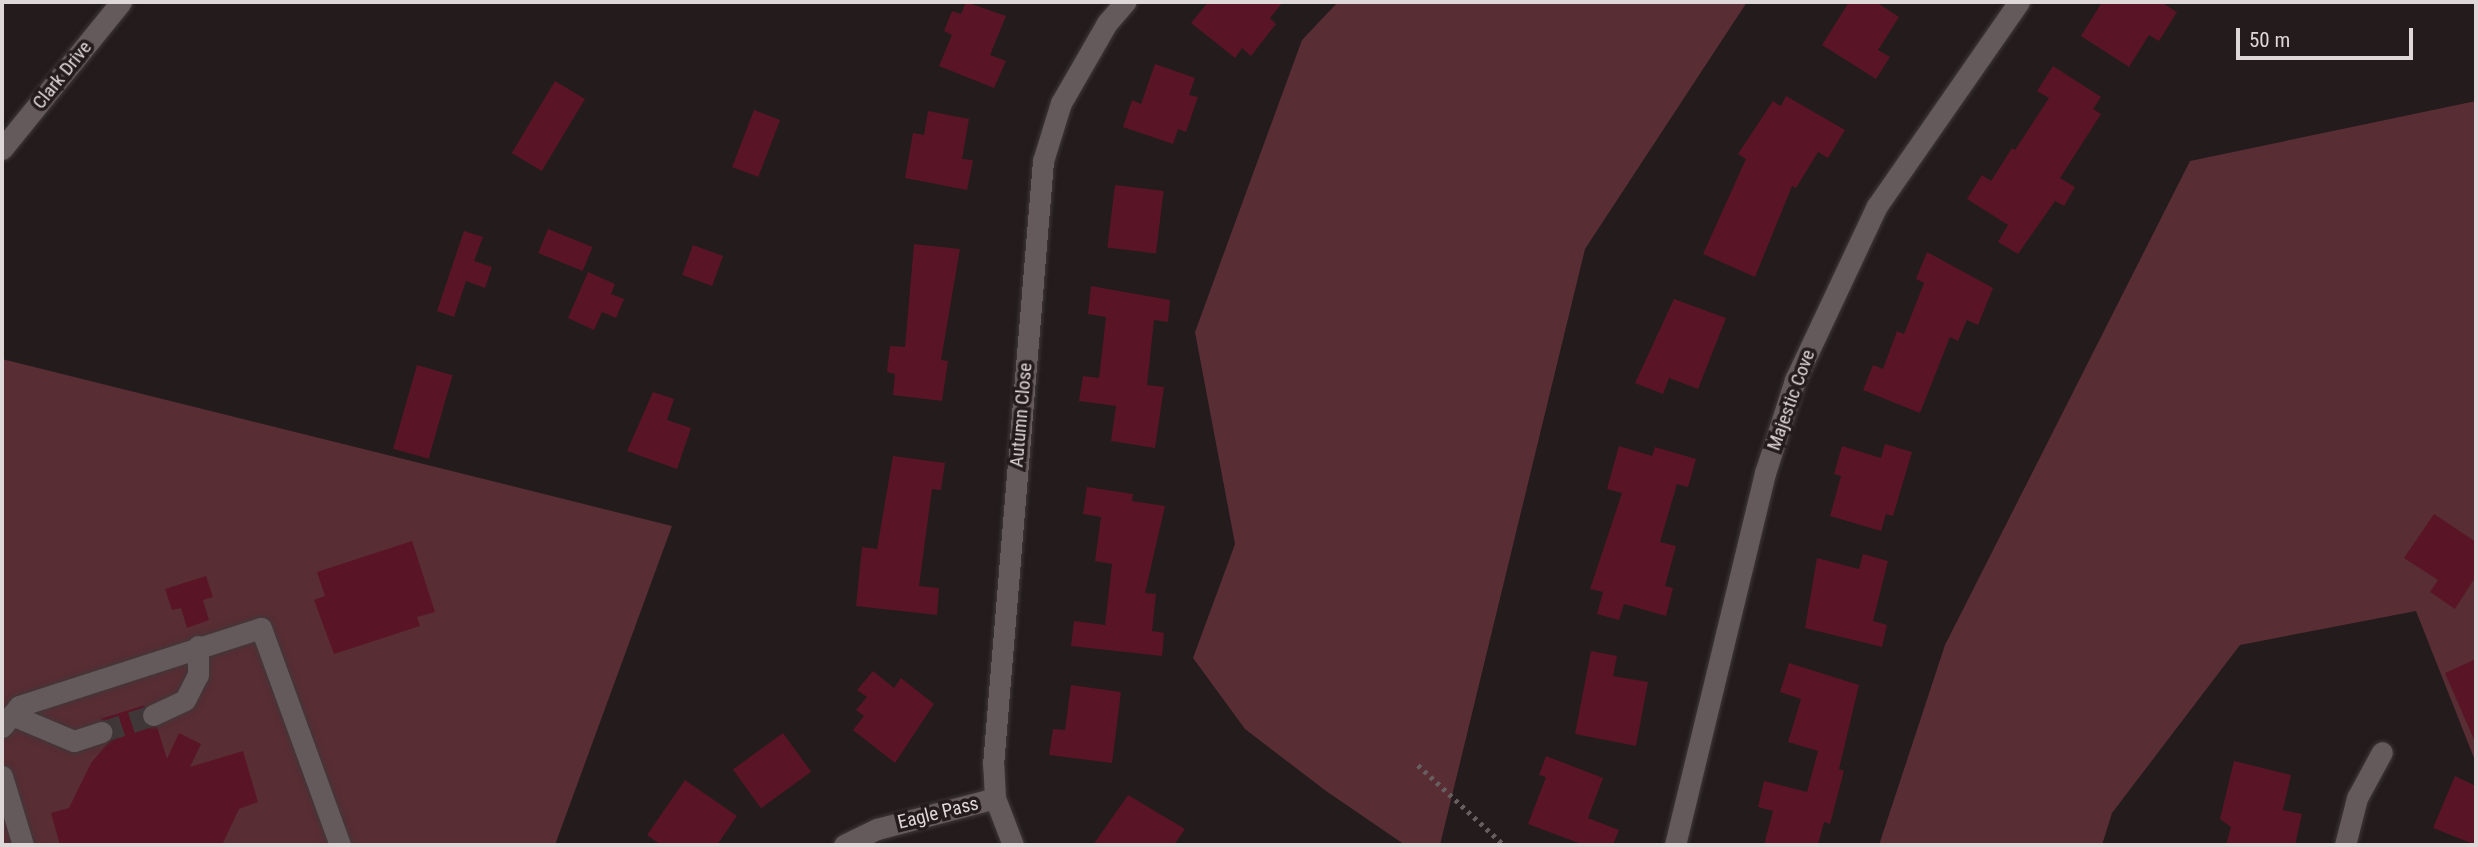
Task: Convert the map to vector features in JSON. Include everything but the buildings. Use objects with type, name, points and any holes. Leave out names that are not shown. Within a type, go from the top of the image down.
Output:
[{"type":"street","name":"Clark Drive","points":[[2,149],[121,2]]},
{"type":"street","name":"Autumn Close","points":[[1013,845],[995,798],[993,765],[1043,161],[1061,103],[1125,2]]},
{"type":"street","name":"Majestic Cove","points":[[1675,845],[1765,473],[1795,380],[1877,205],[2019,2]]},
{"type":"street","points":[[102,732],[74,741],[7,721],[19,706],[198,646],[261,628],[340,845]]},
{"type":"street","points":[[153,715],[185,700],[198,675],[198,646]]},
{"type":"street","points":[[2345,845],[2357,799],[2382,752]]},
{"type":"street","points":[[2,776],[23,845]]},
{"type":"street","name":"Eagle Pass","points":[[844,845],[877,829],[995,798]]},
{"type":"path","points":[[1418,765],[1504,845]]},
{"type":"shaded area","points":[[1338,2],[1747,2],[1585,249],[1440,845],[1405,845],[1326,791],[1245,729],[1193,658],[1235,544],[1195,332],[1302,40]]},
{"type":"shaded area","points":[[2476,101],[2476,763],[2416,611],[2240,645],[2112,813],[2102,845],[1879,845],[1945,645],[2190,161]]},
{"type":"shaded area","points":[[2,359],[672,526],[555,845],[2,845]]},
{"type":"tunnel","points":[[102,732],[153,715]]}]
